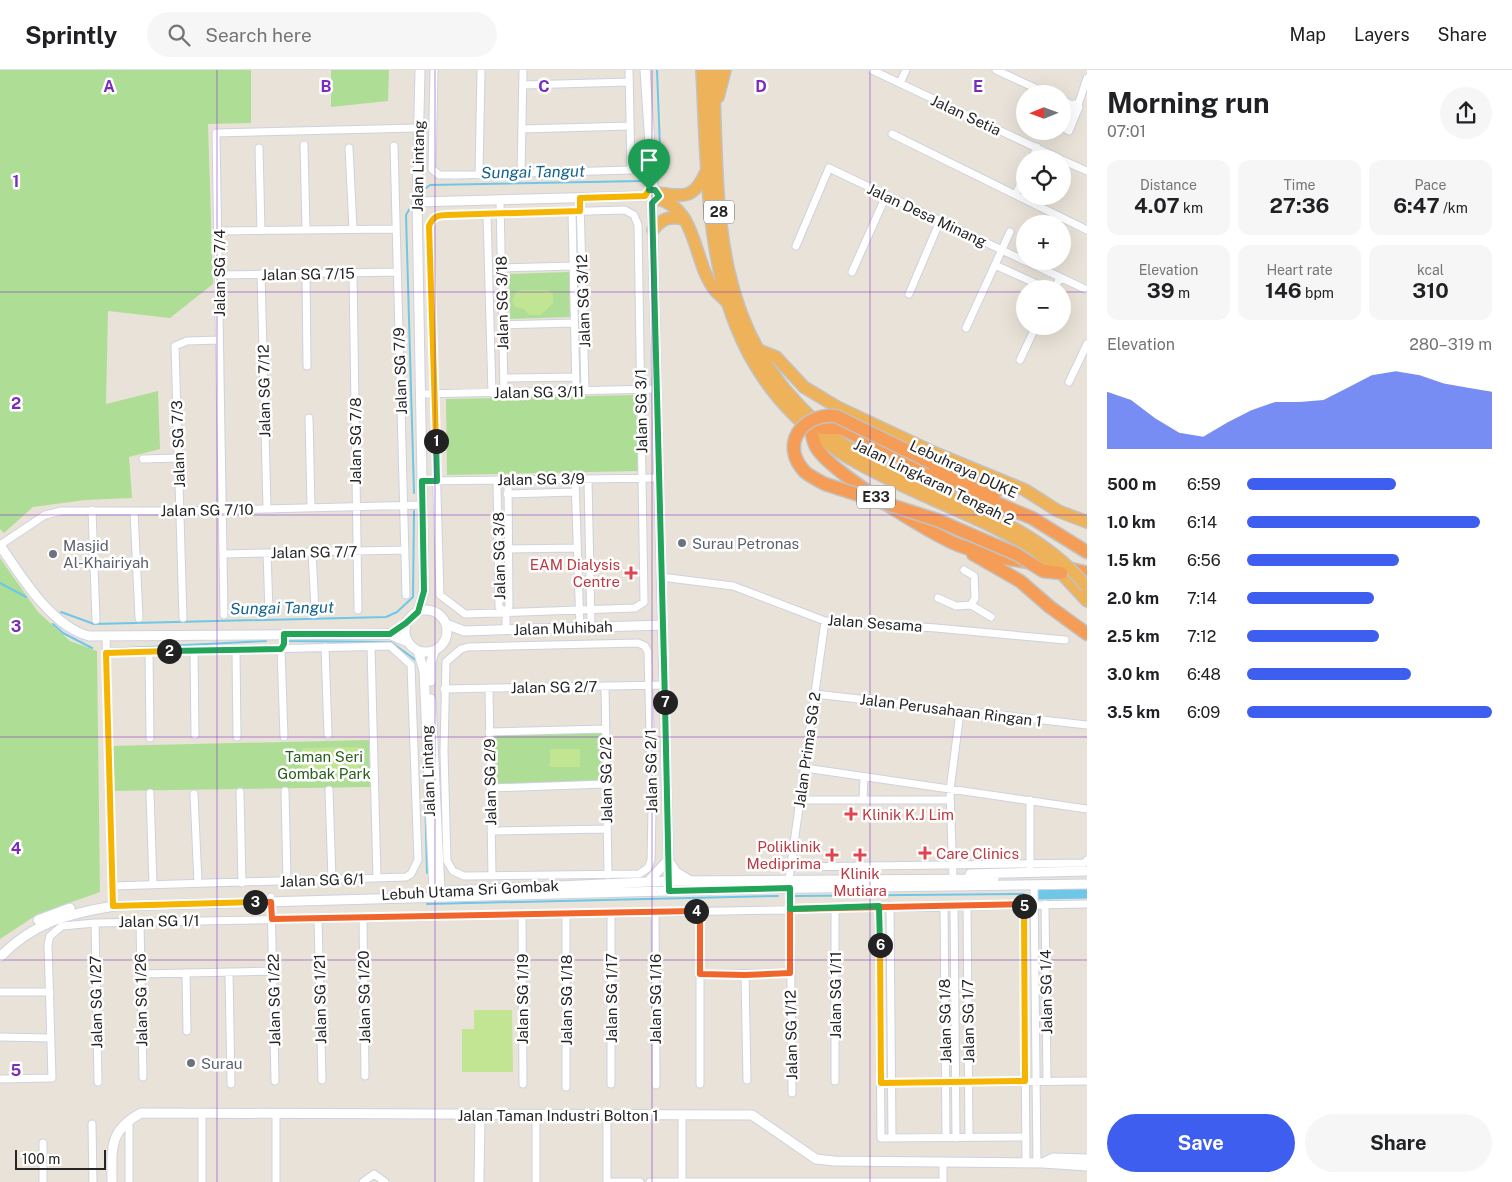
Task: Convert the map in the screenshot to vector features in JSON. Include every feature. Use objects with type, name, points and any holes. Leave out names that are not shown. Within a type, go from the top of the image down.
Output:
[{"type":"highway","name":"Jalan Lingkaran Tengah 2","points":[[702,70],[712,237],[726,301],[737,331],[756,368],[787,408],[850,454],[901,486],[997,529],[1034,550],[1061,573],[1087,601]]},
{"type":"highway","name":"Jalan Lingkaran Tengah 2","points":[[713,70],[720,217],[724,254],[738,309],[756,349],[816,428]]},
{"type":"highway","points":[[715,107],[720,70]]},
{"type":"highway","points":[[715,107],[725,70]]},
{"type":"highway","points":[[655,196],[683,196],[691,194],[701,184],[707,170]]},
{"type":"highway","points":[[655,196],[668,201],[684,219],[706,274],[715,291],[726,301]]},
{"type":"highway","points":[[653,230],[664,219],[672,217],[684,219]]},
{"type":"highway","points":[[756,349],[776,357],[804,387],[837,407],[935,453],[1025,490],[1058,511],[1087,522]]},
{"type":"highway","points":[[1032,518],[1013,502],[836,416],[819,416],[810,420],[804,424],[796,439],[794,448],[800,464],[812,477],[825,484],[937,520],[1016,554],[1043,571],[1061,573]]},
{"type":"highway","name":"Lebuhraya DUKE","points":[[816,428],[841,428],[975,494],[1032,518],[1087,552]]},
{"type":"highway","name":"E33","points":[[816,428],[816,447],[827,461],[868,492],[961,546],[1001,557],[1059,566],[1087,573]]},
{"type":"highway","name":"Jalan Lingkaran Tengah 2","points":[[850,454],[1000,520],[1038,543],[1069,568],[1087,587]]},
{"type":"highway","points":[[961,546],[1020,581],[1087,642]]},
{"type":"highway","points":[[1050,607],[1087,634]]},
{"type":"street","name":"Jalan Lintang","points":[[418,612],[424,591],[417,202],[420,70]]},
{"type":"street","points":[[434,70],[432,169],[436,174],[442,175],[631,170],[629,70]]},
{"type":"street","points":[[479,175],[480,70]]},
{"type":"street","points":[[521,174],[523,70]]},
{"type":"street","points":[[645,70],[655,196],[653,230],[669,891]]},
{"type":"street","name":"Jalan Setia","points":[[872,70],[1043,150]]},
{"type":"street","points":[[900,83],[906,70]]},
{"type":"street","points":[[996,70],[1028,85]]},
{"type":"street","points":[[1076,105],[1087,78]]},
{"type":"street","points":[[523,85],[629,82]]},
{"type":"street","points":[[1071,103],[1079,107],[1071,126]]},
{"type":"street","points":[[522,129],[630,126]]},
{"type":"street","name":"Jalan SG 7/4","points":[[224,615],[216,133],[418,128]]},
{"type":"street","points":[[892,134],[1016,194]]},
{"type":"street","points":[[304,145],[306,229]]},
{"type":"street","name":"Jalan SG 7/9","points":[[394,146],[406,595]]},
{"type":"street","points":[[259,148],[261,230]]},
{"type":"street","points":[[349,148],[353,229]]},
{"type":"street","name":"Jalan Setia","points":[[1071,164],[1087,171]]},
{"type":"street","name":"Jalan Desa Minang","points":[[796,246],[829,168],[1016,257]]},
{"type":"street","points":[[417,202],[645,196],[648,202],[655,196]]},
{"type":"street","points":[[852,272],[886,196]]},
{"type":"street","name":"Jalan SG 3/12","points":[[580,198],[585,391]]},
{"type":"street","name":"Jalan SG 3/18","points":[[500,200],[504,392]]},
{"type":"street","points":[[1039,205],[1086,227]]},
{"type":"street","name":"Jalan SG 3/1","points":[[580,211],[625,210],[635,218],[638,225],[645,598],[642,605],[635,608],[591,610]]},
{"type":"street","points":[[580,211],[438,215],[429,226],[440,594],[464,614],[591,610]]},
{"type":"street","points":[[572,212],[576,391]]},
{"type":"street","points":[[487,215],[492,393]]},
{"type":"street","points":[[909,294],[940,222]]},
{"type":"street","points":[[218,232],[306,229],[396,229]]},
{"type":"street","points":[[966,328],[1010,232]]},
{"type":"street","points":[[996,265],[1028,280]]},
{"type":"street","points":[[501,268],[573,266]]},
{"type":"street","name":"Jalan Desa Minang","points":[[1044,270],[1087,290]]},
{"type":"street","name":"Jalan SG 7/15","points":[[219,275],[397,272]]},
{"type":"street","points":[[306,273],[307,366]]},
{"type":"street","name":"Jalan SG 7/8","points":[[352,273],[358,610]]},
{"type":"street","name":"Jalan SG 7/12","points":[[261,274],[267,508]]},
{"type":"street","points":[[574,305],[583,305]]},
{"type":"street","points":[[490,308],[502,308]]},
{"type":"street","points":[[503,325],[574,323]]},
{"type":"street","points":[[1020,360],[1032,335]]},
{"type":"street","name":"Jalan SG 7/3","points":[[183,618],[180,458],[175,346],[187,341],[219,340]]},
{"type":"street","points":[[1069,382],[1087,344]]},
{"type":"street","points":[[504,378],[576,376]]},
{"type":"street","name":"Jalan SG 3/11","points":[[420,394],[657,389]]},
{"type":"street","points":[[309,418],[311,507]]},
{"type":"street","points":[[143,458],[180,458]]},
{"type":"street","name":"Jalan SG 3/9","points":[[422,481],[659,478]]},
{"type":"street","points":[[575,479],[580,628]]},
{"type":"street","points":[[588,479],[592,628]]},
{"type":"street","name":"Jalan SG 3/8","points":[[497,480],[499,607],[506,612],[506,630]]},
{"type":"street","points":[[506,612],[509,606],[508,480]]},
{"type":"street","points":[[508,494],[575,492]]},
{"type":"street","name":"Jalan SG 7/10","points":[[0,545],[45,515],[61,510],[180,511],[423,505]]},
{"type":"street","points":[[92,510],[96,620]]},
{"type":"street","points":[[134,511],[139,618]]},
{"type":"street","points":[[0,545],[33,592],[65,624],[81,634],[106,645],[149,652],[371,647],[377,878]]},
{"type":"street","points":[[508,549],[577,548]]},
{"type":"street","name":"Jalan SG 7/7","points":[[223,554],[405,550]]},
{"type":"street","points":[[312,552],[315,610]]},
{"type":"street","points":[[267,553],[269,612]]},
{"type":"street","points":[[964,570],[974,576],[975,598],[972,605]]},
{"type":"street","name":"Jalan Sesama","points":[[661,576],[733,586],[825,621],[936,628],[1065,640]]},
{"type":"street","name":"Jalan Lintang","points":[[424,591],[433,611]]},
{"type":"street","points":[[938,598],[956,606],[972,605],[990,618]]},
{"type":"street","points":[[106,645],[279,634],[390,634],[408,642],[418,651],[434,652],[446,640],[446,624],[441,616],[433,611],[418,612],[390,634]]},
{"type":"street","name":"Jalan Prima SG 2","points":[[790,884],[825,621]]},
{"type":"street","points":[[406,623],[405,633],[408,642]]},
{"type":"street","name":"Jalan Muhibah","points":[[446,624],[464,631],[662,625]]},
{"type":"street","name":"Jalan Muhibah","points":[[446,640],[464,631]]},
{"type":"street","points":[[279,634],[284,644],[281,649],[284,737]]},
{"type":"street","name":"Jalan SG 2/1","points":[[444,689],[445,666],[450,658],[468,647],[638,643],[645,646],[648,652],[650,685],[652,860],[648,868],[639,874],[608,875]]},
{"type":"street","points":[[106,645],[113,903]]},
{"type":"street","name":"Jalan SG 6/1","points":[[112,886],[396,878],[411,874],[418,860],[413,672],[406,659],[390,646],[371,647]]},
{"type":"street","points":[[325,648],[328,735]]},
{"type":"street","points":[[236,650],[237,737]]},
{"type":"street","points":[[194,651],[196,735]]},
{"type":"street","name":"Jalan Lintang","points":[[418,651],[424,671],[437,891]]},
{"type":"street","points":[[149,652],[150,738]]},
{"type":"street","name":"Jalan Lintang","points":[[434,652],[430,671],[437,891]]},
{"type":"street","name":"Jalan SG 2/7","points":[[444,689],[664,685]]},
{"type":"street","name":"Jalan SG 2/2","points":[[604,686],[608,875]]},
{"type":"street","name":"Jalan SG 2/9","points":[[489,688],[492,876]]},
{"type":"street","points":[[444,689],[447,861],[453,871],[464,876],[608,875]]},
{"type":"street","name":"Jalan Perusahaan Ringan 1","points":[[815,694],[1087,725]]},
{"type":"street","points":[[952,883],[950,790],[960,712]]},
{"type":"street","points":[[490,732],[605,729]]},
{"type":"street","points":[[805,768],[1087,810]]},
{"type":"street","points":[[863,800],[864,777]]},
{"type":"street","points":[[490,788],[606,784]]},
{"type":"street","points":[[330,790],[332,880]]},
{"type":"street","points":[[285,791],[287,881]]},
{"type":"street","points":[[240,792],[242,883]]},
{"type":"street","points":[[150,793],[153,884]]},
{"type":"street","points":[[194,794],[198,883]]},
{"type":"street","points":[[800,800],[950,800]]},
{"type":"street","points":[[1030,800],[1030,868]]},
{"type":"street","points":[[491,831],[607,829]]},
{"type":"street","points":[[668,859],[676,872],[689,880]]},
{"type":"street","points":[[648,882],[668,859]]},
{"type":"street","points":[[791,867],[952,866],[1030,868],[1084,863],[1087,860]]},
{"type":"street","name":"Lebuh Utama Sri Gombak","points":[[952,883],[974,873],[1030,868],[1087,871]]},
{"type":"street","points":[[551,875],[552,885]]},
{"type":"street","name":"Lebuh Utama Sri Gombak","points":[[271,899],[689,880],[790,884],[952,883],[1087,878]]},
{"type":"street","name":"Lebuh Utama Sri Gombak","points":[[1001,882],[1087,884]]},
{"type":"street","name":"Lebuh Utama Sri Gombak","points":[[952,883],[1034,890],[1087,889]]},
{"type":"street","name":"Lebuh Utama Sri Gombak","points":[[0,950],[22,930],[49,915],[70,908],[113,903],[669,891],[790,884]]},
{"type":"street","name":"Jalan SG 1/12","points":[[790,884],[792,1093]]},
{"type":"street","name":"Jalan SG 1/4","points":[[1034,890],[1040,1163]]},
{"type":"street","points":[[271,899],[272,919]]},
{"type":"street","name":"Lebuh Utama Sri Gombak","points":[[0,957],[27,933],[48,922],[113,903]]},
{"type":"street","points":[[1024,904],[1026,1164]]},
{"type":"street","name":"Jalan SG 1/4","points":[[1045,904],[1047,1081]]},
{"type":"street","name":"Jalan SG 1/1","points":[[50,992],[48,944],[50,936],[62,926],[95,923],[879,906],[1087,904]]},
{"type":"street","name":"Jalan SG 1/8","points":[[944,905],[946,1138]]},
{"type":"street","name":"Jalan SG 1/7","points":[[954,905],[956,1138]]},
{"type":"street","name":"Jalan SG 1/7","points":[[966,905],[968,1138]]},
{"type":"street","points":[[879,906],[881,1138],[1026,1137]]},
{"type":"street","points":[[890,906],[892,1138]]},
{"type":"street","name":"Jalan SG 1/11","points":[[835,908],[835,1081]]},
{"type":"street","points":[[700,911],[700,1084]]},
{"type":"street","name":"Jalan SG 1/17","points":[[611,912],[611,1084]]},
{"type":"street","name":"Jalan SG 1/16","points":[[655,912],[656,1085]]},
{"type":"street","name":"Jalan SG 1/19","points":[[522,913],[523,1084]]},
{"type":"street","name":"Jalan SG 1/18","points":[[566,913],[566,1087]]},
{"type":"street","name":"Jalan SG 1/20","points":[[363,917],[365,1076]]},
{"type":"street","name":"Jalan SG 1/21","points":[[318,918],[322,1080]]},
{"type":"street","name":"Jalan SG 1/22","points":[[272,919],[275,1081]]},
{"type":"street","name":"Jalan SG 1/26","points":[[140,922],[143,1077]]},
{"type":"street","name":"Jalan SG 1/27","points":[[95,923],[98,1082]]},
{"type":"street","points":[[141,974],[273,971]]},
{"type":"street","points":[[228,972],[231,1084]]},
{"type":"street","points":[[880,972],[890,972]]},
{"type":"street","points":[[186,973],[188,1031]]},
{"type":"street","points":[[700,974],[790,973]]},
{"type":"street","points":[[745,975],[746,1080]]},
{"type":"street","points":[[0,992],[50,992],[52,1078],[0,1079]]},
{"type":"street","points":[[0,1037],[51,1038]]},
{"type":"street","points":[[881,1083],[1087,1081]]},
{"type":"street","name":"Jalan Taman Industri Bolton 1","points":[[129,1119],[140,1113],[757,1116],[816,1158],[834,1161],[1040,1163],[1087,1166]]},
{"type":"street","points":[[202,1113],[202,1182]]},
{"type":"street","points":[[276,1113],[276,1182]]},
{"type":"street","points":[[479,1182],[480,1114]]},
{"type":"street","points":[[536,1114],[536,1182]]},
{"type":"street","points":[[607,1115],[607,1182],[640,1182]]},
{"type":"street","points":[[682,1115],[682,1182]]},
{"type":"street","points":[[112,1182],[112,1147],[114,1136],[129,1119]]},
{"type":"street","points":[[129,1119],[129,1182]]},
{"type":"street","points":[[92,1124],[93,1182]]},
{"type":"street","points":[[43,1143],[43,1182]]},
{"type":"street","name":"Jalan Taman Industri Bolton 1","points":[[1040,1163],[1053,1158],[1087,1159]]},
{"type":"street","points":[[650,1182],[943,1182],[943,1162]]},
{"type":"street","points":[[363,1182],[372,1175],[377,1175],[385,1182]]},
{"type":"green space","points":[[0,70],[251,70],[251,123],[208,124],[213,284],[170,318],[108,311],[106,404],[158,391],[160,449],[129,457],[132,498],[85,500],[33,507],[4,533],[0,529]]},
{"type":"green space","points":[[331,70],[389,70],[388,101],[331,107]]},
{"type":"green space","points":[[569,272],[570,317],[510,319],[509,274]]},
{"type":"green space","points":[[520,290],[548,290],[553,294],[553,303],[541,315],[529,315],[524,309],[515,307],[512,302],[515,293]]},
{"type":"green space","points":[[637,395],[638,471],[447,475],[446,399]]},
{"type":"green space","points":[[0,558],[38,612],[70,641],[97,651],[100,892],[38,914],[0,939]]},
{"type":"green space","points":[[605,729],[606,784],[490,788],[489,732]]},
{"type":"green space","name":"Taman Seri Gombak Park","points":[[369,740],[370,787],[110,791],[109,746]]},
{"type":"green space","points":[[359,747],[359,778],[302,779],[302,748]]},
{"type":"green space","points":[[550,749],[580,749],[580,767],[550,767]]},
{"type":"green space","points":[[474,1010],[512,1010],[513,1072],[462,1072],[462,1029],[474,1029]]},
{"type":"waterway","name":"Sungai Tangut","points":[[655,180],[661,173],[657,70]]},
{"type":"waterway","name":"Sungai Tangut","points":[[426,188],[430,185],[641,181]]},
{"type":"waterway","name":"Sungai Tangut","points":[[413,203],[406,215],[414,493]]},
{"type":"waterway","name":"Sungai Tangut","points":[[61,612],[94,624],[386,617],[397,612],[413,597],[414,511]]},
{"type":"waterway","name":"Sungai Tangut","points":[[0,583],[26,597]]},
{"type":"waterway","points":[[53,624],[63,633],[92,648]]},
{"type":"waterway","points":[[108,649],[266,641]]},
{"type":"waterway","points":[[286,641],[391,642],[417,661]]},
{"type":"waterway","points":[[425,793],[427,873]]},
{"type":"waterway","points":[[1040,894],[1087,893]]},
{"type":"waterway","points":[[795,896],[1024,894]]},
{"type":"waterway","points":[[427,904],[778,896]]},
{"type":"place","name":"Surau Petronas","points":[[682,543]]},
{"type":"place","name":"Masjid Al-Khairiyah","points":[[53,554]]},
{"type":"place","name":"EAM Dialysis Centre","points":[[631,573]]},
{"type":"place","name":"Klinik K.J Lim","points":[[851,814]]},
{"type":"place","name":"Care Clinics","points":[[925,853]]},
{"type":"place","name":"Poliklinik Mediprima","points":[[832,855]]},
{"type":"place","name":"Klinik Mutiara","points":[[860,855]]},
{"type":"place","name":"Surau","points":[[191,1063]]},
{"type":"route","points":[[649,190],[645,196],[580,198],[580,211],[438,215],[434,217],[429,226],[437,481],[422,481],[424,591],[418,612],[413,614],[406,623],[390,634],[284,634],[284,644],[281,649],[106,653],[113,906],[271,902],[272,919],[700,911],[700,974],[745,975],[790,973],[790,909],[879,906],[1024,904],[1025,1081],[881,1083],[879,906],[835,908],[790,909],[790,888],[669,891],[652,203],[659,196],[655,190],[649,190]]}]
